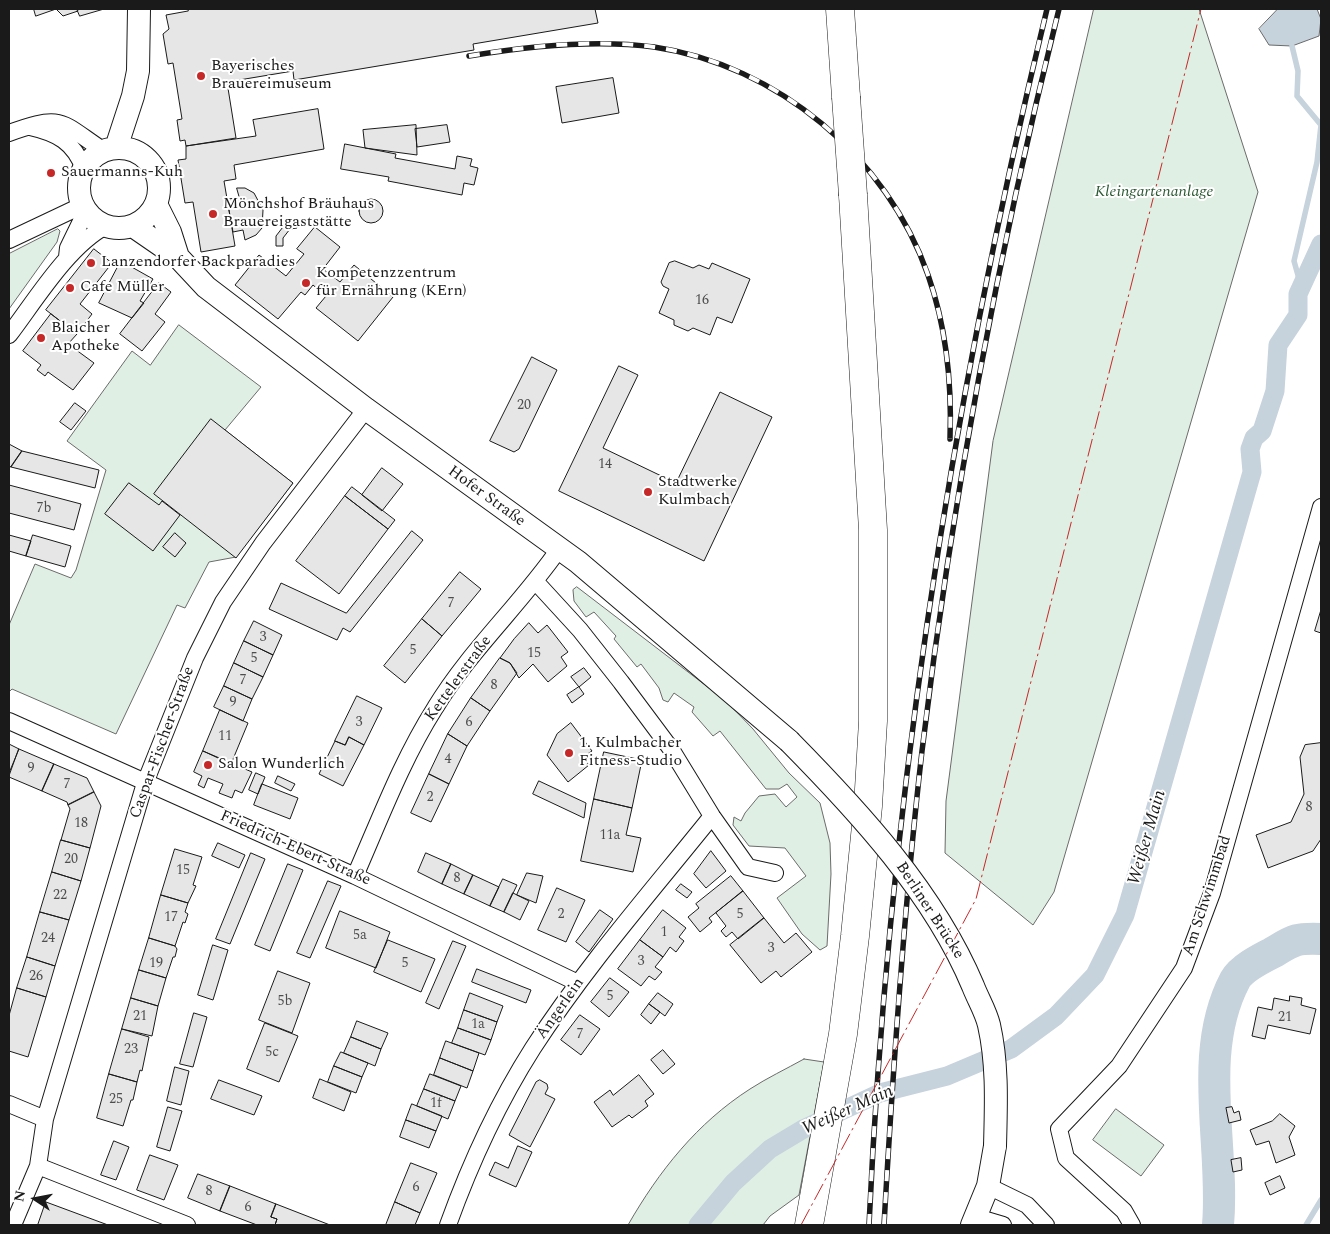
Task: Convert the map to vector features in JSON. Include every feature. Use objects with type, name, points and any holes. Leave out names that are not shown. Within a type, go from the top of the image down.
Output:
[{"type":"highway","points":[[810,1217],[843,1034],[866,824],[873,721],[873,530],[840,9]]},
{"type":"street","points":[[110,150],[133,96],[138,70],[138,9]]},
{"type":"street","points":[[133,96],[140,154]]},
{"type":"street","points":[[9,133],[46,122],[61,122],[110,150]]},
{"type":"street","points":[[30,127],[44,130],[67,142],[76,150],[84,169]]},
{"type":"street","points":[[128,149],[140,154],[149,161],[159,182],[156,204],[151,214],[133,226],[124,228],[106,226],[92,218],[85,208],[79,187],[84,169],[89,162],[110,150],[128,149]]},
{"type":"street","name":"Hofer Straße","points":[[156,204],[170,232],[178,258]]},
{"type":"street","points":[[9,240],[85,208]]},
{"type":"street","points":[[67,257],[68,248],[85,208]]},
{"type":"street","points":[[9,336],[67,257],[93,234],[106,226]]},
{"type":"street","name":"Hofer Straße","points":[[133,226],[178,258],[206,287],[366,409],[559,549],[790,741]]},
{"type":"street","name":"Caspar-Fischer-Straße","points":[[14,1225],[38,1166],[45,1119],[145,783],[195,658],[223,602],[263,543],[366,409]]},
{"type":"street","name":"Am Schwimmbad","points":[[1132,1225],[1124,1211],[1066,1158],[1059,1128],[1119,1066],[1184,968],[1212,893],[1321,508]]},
{"type":"street","name":"Kettelerstraße","points":[[355,876],[402,769],[435,708],[478,648],[536,582],[559,549]]},
{"type":"street","points":[[536,582],[580,630],[621,682],[671,750],[712,816],[748,867],[775,873]]},
{"type":"street","name":"Friedrich-Ebert-Straße","points":[[9,721],[355,876],[578,983]]},
{"type":"street","name":"Berliner Brücke","points":[[790,741],[837,790],[898,862],[959,953],[989,1024],[997,1085],[995,1146],[988,1186],[974,1221]]},
{"type":"street","name":"Ängerlein","points":[[448,1225],[468,1173],[533,1049],[578,983],[712,816]]},
{"type":"street","points":[[9,1104],[45,1119]]},
{"type":"street","points":[[38,1166],[187,1225]]},
{"type":"street","points":[[988,1186],[1027,1205],[1046,1225]]},
{"type":"street","points":[[974,1221],[1003,1225]]},
{"type":"green space","name":"Kleingartenanlage","points":[[1094,9],[1199,9],[1258,192],[1054,892],[1033,925],[945,853],[946,801],[993,441]]},
{"type":"green space","points":[[58,229],[60,231],[57,242],[9,309],[9,254]]},
{"type":"green space","points":[[179,325],[261,387],[225,430],[293,483],[236,557],[209,562],[185,608],[177,605],[116,734],[12,689],[9,692],[9,625],[35,564],[71,578],[76,570],[106,470],[67,441],[132,351],[150,365]]},
{"type":"green space","points":[[577,587],[726,701],[753,729],[789,773],[820,803],[830,843],[831,874],[827,946],[820,950],[802,934],[777,898],[806,876],[785,848],[749,846],[733,825],[734,817],[741,821],[759,796],[775,794],[786,807],[797,797],[787,784],[779,789],[766,789],[720,731],[713,736],[692,712],[694,707],[674,693],[668,702],[663,700],[659,688],[641,664],[637,667],[614,639],[616,636],[594,612],[586,617],[574,601],[573,590]]},
{"type":"green space","points":[[804,1059],[824,1062],[799,1195],[770,1216],[763,1225],[628,1225],[666,1167],[696,1133],[731,1102],[770,1077]]},
{"type":"green space","points":[[1116,1109],[1164,1145],[1141,1176],[1093,1140]]},
{"type":"shaded area","points":[[1278,9],[1317,9],[1321,19],[1319,36],[1292,46],[1269,45],[1259,29]]},
{"type":"building","points":[[34,9],[56,9],[36,16]]},
{"type":"building","points":[[56,9],[77,9],[78,11],[63,16]]},
{"type":"building","points":[[77,9],[104,9],[80,16]]},
{"type":"building","points":[[188,9],[595,9],[598,23],[473,44],[474,50],[294,80],[293,71],[227,82],[236,138],[186,146],[185,140],[180,141],[177,120],[182,119],[173,63],[168,64],[163,34],[169,29],[166,15],[188,11]]},
{"type":"building","points":[[613,78],[619,113],[562,123],[556,87]]},
{"type":"building","points":[[318,109],[324,149],[234,165],[236,179],[224,181],[235,246],[201,252],[193,202],[185,203],[178,160],[186,159],[186,146],[256,136],[253,120]]},
{"type":"building","points":[[416,125],[417,155],[365,148],[363,130]]},
{"type":"building","points":[[447,125],[450,142],[417,147],[415,129]]},
{"type":"building","points":[[345,144],[396,154],[395,158],[455,169],[457,156],[472,159],[470,166],[478,168],[474,185],[464,183],[462,195],[388,181],[389,177],[341,169]]},
{"type":"building","points":[[237,188],[245,188],[254,193],[263,210],[262,228],[256,235],[245,240],[243,230],[233,232],[227,199],[239,198]]},
{"type":"building","points":[[366,199],[376,199],[383,206],[383,216],[376,223],[366,223],[359,216],[359,206]]},
{"type":"building","points":[[295,221],[297,228],[290,229],[283,238],[283,246],[276,246],[276,236],[286,223]]},
{"type":"building","name":"Kompetenzzentrum für Ernährung (KErn)","points":[[315,227],[340,247],[323,269],[340,282],[354,265],[393,297],[358,341],[316,308],[326,296],[313,285],[305,295],[301,292],[278,319],[235,285],[259,255],[286,276],[304,254],[297,249]]},
{"type":"building","points":[[94,249],[112,263],[80,304],[92,314],[77,334],[46,310]]},
{"type":"building","points":[[121,261],[153,279],[140,301],[144,303],[132,318],[99,303]]},
{"type":"building","points":[[675,261],[693,268],[699,265],[709,269],[712,263],[750,279],[732,323],[717,317],[710,335],[693,328],[688,331],[674,325],[674,320],[659,313],[669,289],[663,286],[661,282],[669,263]]},
{"type":"building","points":[[159,283],[171,292],[155,314],[165,322],[142,351],[120,334]]},
{"type":"building","points":[[51,314],[77,334],[68,344],[94,363],[73,390],[48,372],[45,376],[37,370],[41,365],[23,351]]},
{"type":"building","points":[[532,357],[557,370],[519,449],[514,452],[490,441]]},
{"type":"building","points":[[619,366],[638,375],[603,448],[676,483],[720,392],[772,417],[704,561],[559,491]]},
{"type":"building","points":[[75,403],[86,411],[71,430],[60,422]]},
{"type":"building","points":[[211,419],[293,483],[236,558],[154,494]]},
{"type":"building","points":[[9,444],[22,451],[11,467],[9,466]]},
{"type":"building","points":[[22,451],[99,470],[95,488],[11,467]]},
{"type":"building","points":[[382,468],[403,484],[382,511],[362,495]]},
{"type":"building","points":[[129,483],[159,505],[162,501],[180,515],[153,551],[105,514]]},
{"type":"building","points":[[9,485],[81,504],[74,530],[9,513]]},
{"type":"building","points":[[352,487],[395,520],[388,529],[345,496]]},
{"type":"building","points":[[345,496],[388,529],[339,594],[296,561]]},
{"type":"building","points":[[412,531],[423,540],[350,632],[343,628],[337,640],[269,609],[281,583],[346,613]]},
{"type":"building","points":[[175,533],[186,543],[175,557],[163,547]]},
{"type":"building","points":[[9,535],[31,541],[26,556],[9,551]]},
{"type":"building","points":[[33,535],[71,546],[65,567],[26,556]]},
{"type":"building","points":[[460,572],[481,589],[442,636],[422,619]]},
{"type":"building","points":[[1321,610],[1321,633],[1315,631]]},
{"type":"building","points":[[422,619],[442,636],[405,683],[384,666]]},
{"type":"building","points":[[254,621],[282,635],[273,655],[244,641]]},
{"type":"building","points":[[529,623],[538,633],[547,625],[568,652],[561,657],[567,666],[548,682],[533,664],[519,678],[510,663],[500,658]]},
{"type":"building","points":[[244,641],[273,655],[263,677],[234,663]]},
{"type":"building","points":[[500,658],[510,663],[517,673],[490,711],[471,698]]},
{"type":"building","points":[[234,663],[263,677],[252,699],[224,686]]},
{"type":"building","points":[[584,668],[591,677],[579,687],[571,677]]},
{"type":"building","points":[[224,686],[252,699],[243,721],[214,707]]},
{"type":"building","points":[[579,687],[584,694],[572,703],[567,695]]},
{"type":"building","points":[[357,696],[382,708],[364,745],[349,737],[345,745],[335,741]]},
{"type":"building","points":[[471,698],[490,711],[467,746],[448,734]]},
{"type":"building","points":[[220,710],[248,723],[231,764],[203,751]]},
{"type":"building","points":[[571,723],[592,751],[583,757],[589,765],[568,782],[547,755],[557,734]]},
{"type":"building","points":[[448,734],[467,746],[449,784],[429,774]]},
{"type":"building","points":[[349,737],[364,745],[343,786],[319,774],[335,741],[345,745]]},
{"type":"building","points":[[1321,743],[1321,839],[1313,851],[1268,868],[1256,835],[1291,822],[1304,794],[1300,757],[1305,745]]},
{"type":"building","points":[[9,744],[19,749],[9,773]]},
{"type":"building","points":[[19,749],[54,764],[42,791],[9,777]]},
{"type":"building","points":[[203,751],[252,772],[242,793],[235,790],[232,798],[219,793],[223,784],[208,778],[204,788],[198,785],[202,776],[194,772]]},
{"type":"building","points":[[604,752],[642,760],[632,808],[594,799]]},
{"type":"building","points":[[54,764],[87,778],[94,792],[68,805],[67,802],[42,791]]},
{"type":"building","points":[[256,773],[265,777],[258,794],[249,790]]},
{"type":"building","points":[[429,774],[449,784],[431,822],[411,813]]},
{"type":"building","points":[[278,776],[295,784],[291,791],[275,783]]},
{"type":"building","points":[[539,781],[586,803],[584,818],[533,794]]},
{"type":"building","points":[[262,784],[298,798],[290,819],[254,805]]},
{"type":"building","points":[[94,792],[101,806],[90,848],[61,840],[70,809],[68,805]]},
{"type":"building","points":[[594,799],[632,808],[626,835],[641,838],[633,872],[581,861]]},
{"type":"building","points":[[61,840],[90,848],[81,881],[52,872]]},
{"type":"building","points":[[218,843],[245,855],[239,868],[212,856]]},
{"type":"building","points":[[175,849],[202,857],[193,885],[196,886],[188,903],[161,895]]},
{"type":"building","points":[[711,851],[726,871],[706,888],[694,874]]},
{"type":"building","points":[[251,853],[265,859],[230,944],[216,939]]},
{"type":"building","points":[[426,853],[451,864],[442,884],[418,872]]},
{"type":"building","points":[[288,864],[303,870],[270,951],[255,945]]},
{"type":"building","points":[[451,864],[473,875],[464,894],[442,884]]},
{"type":"building","points":[[52,872],[81,881],[69,920],[40,912]]},
{"type":"building","points":[[527,873],[543,876],[536,903],[517,895]]},
{"type":"building","points":[[473,875],[499,887],[490,906],[464,894]]},
{"type":"building","points":[[731,876],[743,891],[709,918],[712,922],[700,932],[688,917],[699,908],[696,904]]},
{"type":"building","points":[[503,879],[517,885],[504,912],[490,906]]},
{"type":"building","points":[[328,881],[341,886],[310,958],[297,953]]},
{"type":"building","points":[[681,884],[692,892],[687,898],[676,890]]},
{"type":"building","points":[[557,888],[585,900],[566,942],[538,930]]},
{"type":"building","points":[[743,891],[764,918],[738,939],[732,932],[726,937],[721,931],[726,926],[716,913]]},
{"type":"building","points":[[513,893],[529,901],[520,920],[504,912]]},
{"type":"building","points":[[161,895],[188,903],[185,912],[188,914],[185,923],[183,922],[175,946],[149,938]]},
{"type":"building","points":[[600,910],[613,919],[589,952],[576,942]]},
{"type":"building","points":[[663,910],[686,928],[679,937],[684,941],[676,952],[670,947],[663,957],[640,940]]},
{"type":"building","points":[[340,911],[390,932],[376,968],[326,948]]},
{"type":"building","points":[[40,912],[69,920],[55,966],[27,957]]},
{"type":"building","points":[[764,918],[784,943],[796,933],[812,952],[781,977],[776,971],[761,983],[730,945]]},
{"type":"building","points":[[149,938],[175,946],[177,949],[166,978],[139,970]]},
{"type":"building","points":[[388,940],[435,959],[421,992],[374,972]]},
{"type":"building","points":[[640,940],[663,957],[655,967],[662,972],[655,980],[649,976],[641,986],[618,969]]},
{"type":"building","points":[[453,941],[466,946],[439,1009],[426,1003]]},
{"type":"building","points":[[213,945],[228,950],[213,1000],[198,995]]},
{"type":"building","points":[[27,957],[55,966],[46,997],[17,988]]},
{"type":"building","points":[[477,969],[531,990],[526,1003],[472,982]]},
{"type":"building","points":[[139,970],[166,978],[158,1006],[131,998]]},
{"type":"building","points":[[278,971],[310,983],[292,1033],[259,1020]]},
{"type":"building","points":[[610,978],[629,992],[609,1017],[591,1002]]},
{"type":"building","points":[[17,988],[46,997],[28,1057],[9,1051],[9,1016]]},
{"type":"building","points":[[470,993],[503,1006],[497,1022],[464,1010]]},
{"type":"building","points":[[658,993],[673,1004],[665,1016],[649,1004]]},
{"type":"building","points":[[1290,996],[1302,998],[1301,1005],[1316,1009],[1310,1034],[1268,1025],[1265,1039],[1252,1036],[1258,1007],[1272,1010],[1274,998],[1289,1001]]},
{"type":"building","points":[[131,998],[158,1006],[152,1036],[122,1029]]},
{"type":"building","points":[[649,1004],[660,1012],[651,1024],[641,1015]]},
{"type":"building","points":[[464,1010],[497,1022],[491,1040],[458,1028]]},
{"type":"building","points":[[194,1013],[207,1017],[193,1067],[180,1064]]},
{"type":"building","points":[[580,1015],[600,1029],[581,1055],[561,1040]]},
{"type":"building","points":[[357,1021],[388,1033],[381,1049],[351,1037]]},
{"type":"building","points":[[265,1023],[298,1036],[279,1082],[247,1069]]},
{"type":"building","points":[[458,1028],[491,1040],[485,1055],[452,1043]]},
{"type":"building","points":[[122,1029],[149,1037],[142,1071],[140,1070],[137,1082],[109,1074]]},
{"type":"building","points":[[351,1037],[381,1049],[375,1066],[344,1053]]},
{"type":"building","points":[[446,1041],[479,1053],[473,1071],[440,1058]]},
{"type":"building","points":[[663,1050],[675,1064],[663,1074],[651,1060]]},
{"type":"building","points":[[341,1052],[368,1063],[362,1077],[334,1066]]},
{"type":"building","points":[[440,1058],[473,1071],[467,1088],[434,1075]]},
{"type":"building","points":[[334,1066],[362,1077],[356,1093],[328,1082]]},
{"type":"building","points":[[175,1067],[189,1071],[181,1105],[167,1101]]},
{"type":"building","points":[[109,1074],[137,1082],[133,1100],[131,1100],[123,1126],[97,1118]]},
{"type":"building","points":[[430,1074],[461,1086],[455,1101],[424,1089]]},
{"type":"building","points":[[639,1075],[654,1094],[645,1101],[648,1106],[632,1118],[629,1115],[612,1127],[594,1102],[610,1090],[613,1095]]},
{"type":"building","points":[[320,1079],[351,1092],[344,1111],[313,1098]]},
{"type":"building","points":[[219,1080],[262,1096],[254,1115],[211,1099]]},
{"type":"building","points":[[540,1080],[547,1084],[548,1088],[545,1094],[555,1099],[530,1147],[509,1135],[536,1082]]},
{"type":"building","points":[[424,1089],[455,1101],[448,1119],[417,1106]]},
{"type":"building","points":[[412,1104],[442,1116],[436,1131],[406,1120]]},
{"type":"building","points":[[168,1107],[182,1111],[170,1151],[157,1147]]},
{"type":"building","points":[[1232,1107],[1234,1113],[1239,1111],[1241,1120],[1229,1123],[1226,1108]]},
{"type":"building","points":[[1280,1114],[1295,1126],[1289,1137],[1295,1155],[1276,1163],[1269,1141],[1256,1145],[1250,1130],[1272,1121]]},
{"type":"building","points":[[406,1120],[436,1131],[429,1148],[400,1137]]},
{"type":"building","points":[[114,1141],[129,1147],[116,1180],[101,1175]]},
{"type":"building","points":[[518,1146],[532,1152],[516,1187],[489,1175],[495,1162],[508,1168]]},
{"type":"building","points":[[150,1155],[178,1165],[164,1200],[137,1190]]},
{"type":"building","points":[[1241,1158],[1242,1170],[1233,1172],[1231,1160]]},
{"type":"building","points":[[411,1163],[437,1173],[420,1213],[395,1202]]},
{"type":"building","points":[[198,1174],[230,1186],[220,1211],[188,1198]]},
{"type":"building","points":[[1280,1176],[1285,1188],[1270,1195],[1265,1183]]},
{"type":"building","points":[[230,1186],[276,1204],[271,1217],[277,1219],[275,1225],[257,1225],[220,1211]]},
{"type":"building","points":[[46,1202],[108,1225],[38,1225]]},
{"type":"building","points":[[395,1202],[420,1213],[415,1225],[386,1225]]},
{"type":"building","points":[[276,1204],[330,1225],[275,1225],[277,1219],[271,1217]]},
{"type":"waterway","points":[[1292,46],[1298,71],[1297,96],[1321,125],[1317,162],[1294,261],[1301,286]]},
{"type":"waterway","name":"Weißer Main","points":[[698,1225],[733,1183],[770,1149],[805,1128],[880,1093],[947,1076],[1011,1049],[1056,1016],[1095,975],[1125,915],[1252,472],[1250,449],[1254,438],[1262,431],[1275,391],[1278,345],[1298,315],[1298,294],[1321,244]]},
{"type":"waterway","name":"Weißer Main","points":[[1218,1225],[1219,1195],[1214,1069],[1217,1038],[1223,1009],[1235,980],[1246,968],[1295,941],[1321,939]]},
{"type":"waterway","points":[[1306,1225],[1321,1200]]},
{"type":"railway","points":[[869,1225],[878,1071],[891,918],[908,765],[929,612],[953,461],[981,310],[1012,159],[1047,9]]},
{"type":"railway","points":[[884,1225],[904,928],[922,751],[947,564],[962,471],[997,285],[1016,193],[1059,9]]},
{"type":"railway","points":[[469,56],[561,45],[608,44],[654,47],[699,57],[743,74],[784,96],[822,124],[856,156],[885,192],[909,232],[928,275],[939,314],[949,376],[950,439]]},
{"type":"power","points":[[801,1225],[976,899],[1201,9]]},
{"type":"place","name":"Bayerisches Brauereimuseum","points":[[201,76]]},
{"type":"place","name":"Sauermanns-Kuh","points":[[51,173]]},
{"type":"place","name":"Mönchshof Bräuhaus Brauereigaststätte","points":[[213,214]]},
{"type":"place","name":"Lanzendorfer Backparadies","points":[[91,263]]},
{"type":"place","name":"Kompetenzzentrum für Ernährung (KErn)","points":[[306,283]]},
{"type":"place","name":"Cafe Müller","points":[[70,288]]},
{"type":"place","name":"Blaicher Apotheke","points":[[41,338]]},
{"type":"place","name":"Stadtwerke Kulmbach","points":[[648,492]]},
{"type":"place","name":"1. Kulmbacher Fitness-Studio","points":[[569,753]]},
{"type":"place","name":"Salon Wunderlich","points":[[208,765]]}]
